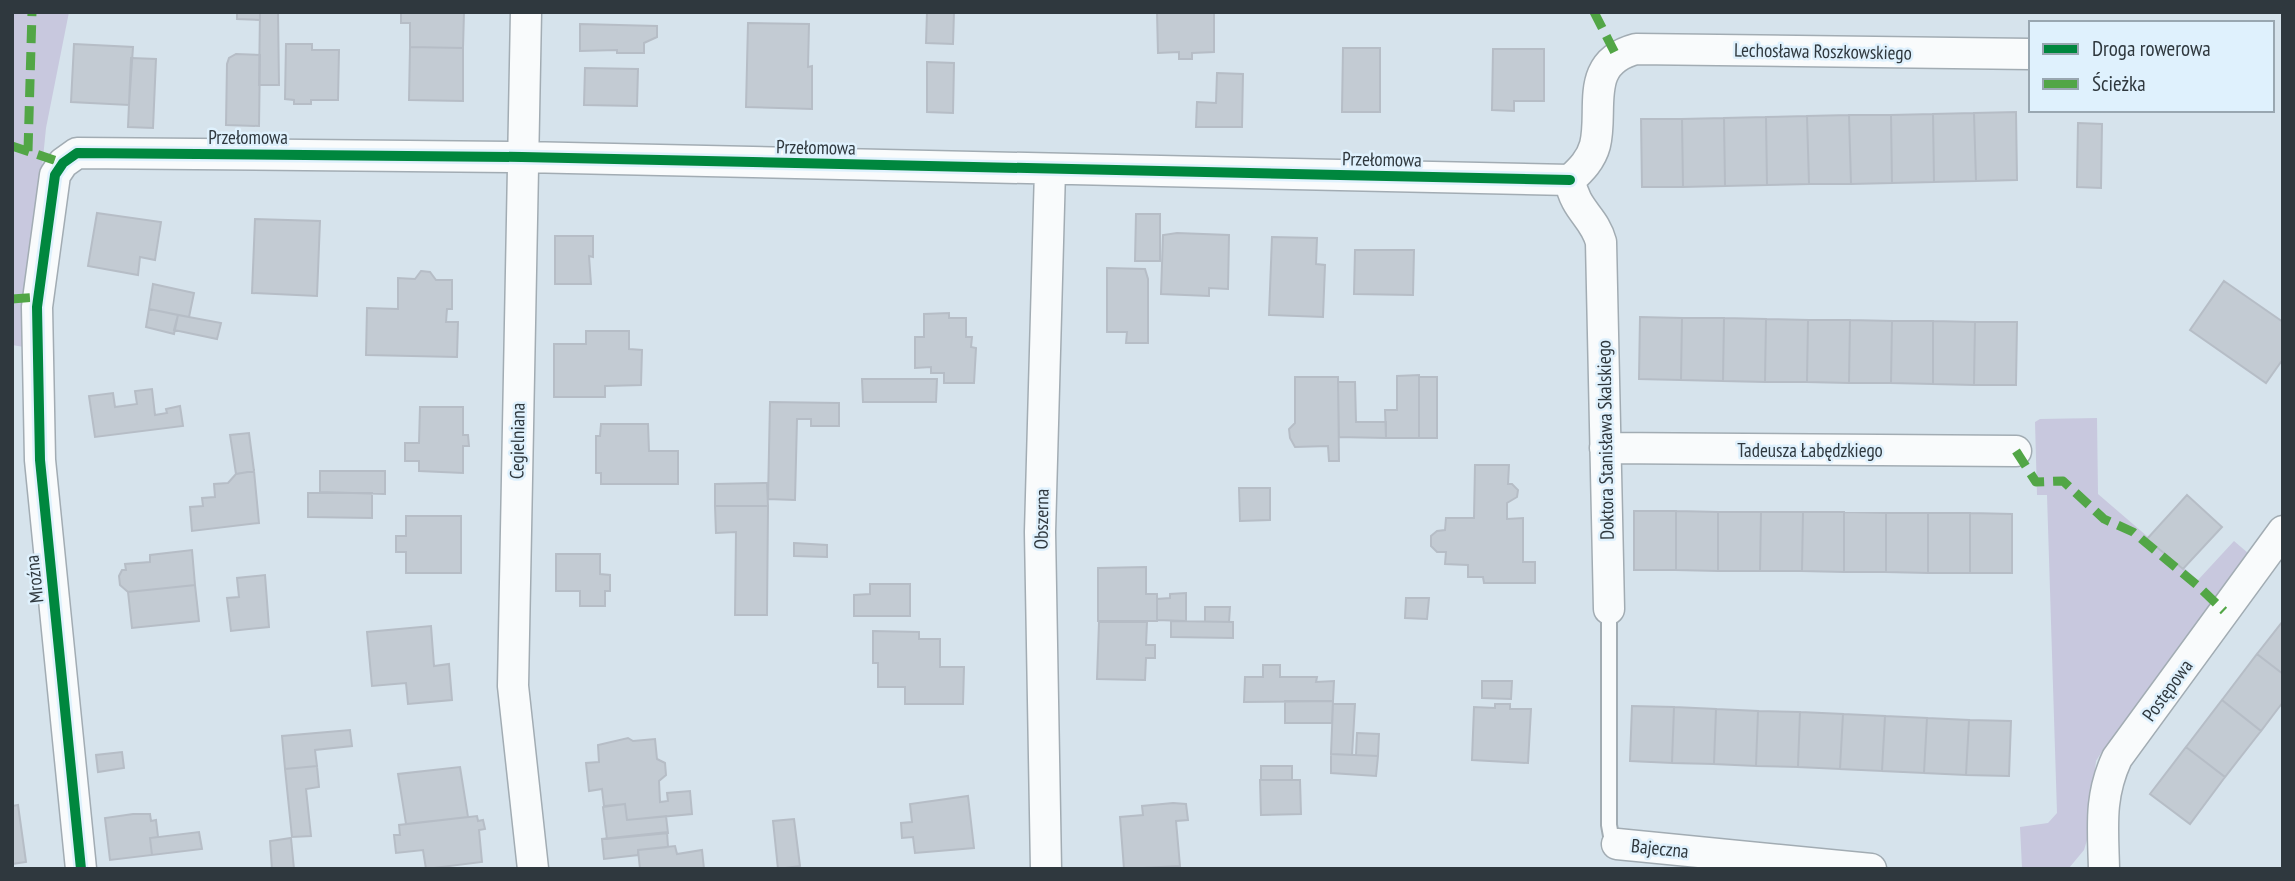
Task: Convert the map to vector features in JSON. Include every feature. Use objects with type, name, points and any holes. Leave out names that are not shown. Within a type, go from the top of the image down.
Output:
[{"type":"street","name":"Cegielniana","points":[[526,12],[513,686],[533,869]]},
{"type":"street","name":"Lechosława Roszkowskiego","points":[[1570,180],[1583,169],[1596,144],[1597,91],[1601,78],[1618,57],[1636,49],[2029,54]]},
{"type":"street","name":"Przełomowa","points":[[63,163],[77,153],[522,157],[1570,180]]},
{"type":"street","name":"Mroźna","points":[[63,163],[55,175],[37,307],[40,460],[81,869]]},
{"type":"street","name":"Obszerna","points":[[1046,869],[1040,532],[1050,170]]},
{"type":"street","name":"Doktora Stanisława Skalskiego","points":[[1570,180],[1577,204],[1598,232],[1601,242],[1609,609]]},
{"type":"street","name":"Tadeusza Łabędzkiego","points":[[1605,448],[2016,451]]},
{"type":"street","name":"Postępowa","points":[[2104,869],[2103,798],[2107,779],[2117,758],[2283,531]]},
{"type":"street","name":"Bajeczna","points":[[1617,844],[1871,869]]},
{"type":"lane","name":"Doktora Stanisława Skalskiego","points":[[1609,609],[1609,825],[1617,844]]},
{"type":"shaded area","points":[[12,12],[69,12],[46,128],[24,347],[12,345]]},
{"type":"shaded area","points":[[2097,418],[2098,494],[2198,580],[2234,541],[2248,553],[2173,663],[2096,761],[2088,837],[2084,850],[2069,868],[2022,868],[2020,827],[2048,823],[2057,813],[2047,495],[2037,495],[2035,422],[2040,419]]},
{"type":"building","points":[[237,12],[260,12],[260,20],[237,19]]},
{"type":"building","points":[[260,12],[278,12],[279,85],[259,85]]},
{"type":"building","points":[[401,12],[464,12],[463,48],[410,47],[410,23],[401,23]]},
{"type":"building","points":[[927,12],[954,12],[953,44],[926,43]]},
{"type":"building","points":[[1157,12],[1214,12],[1214,52],[1192,53],[1192,59],[1179,59],[1179,52],[1158,53]]},
{"type":"building","points":[[748,23],[809,24],[808,67],[812,66],[812,109],[746,107]]},
{"type":"building","points":[[580,24],[657,26],[657,37],[644,43],[644,53],[617,53],[617,50],[580,51]]},
{"type":"building","points":[[74,44],[133,47],[129,105],[71,102]]},
{"type":"building","points":[[286,44],[312,44],[312,50],[339,50],[338,100],[311,100],[311,104],[294,104],[294,100],[285,99]]},
{"type":"building","points":[[410,47],[463,48],[463,101],[409,100]]},
{"type":"building","points":[[1343,48],[1380,48],[1380,112],[1342,112]]},
{"type":"building","points":[[1493,49],[1544,49],[1544,101],[1514,101],[1514,111],[1492,110]]},
{"type":"building","points":[[236,54],[260,55],[259,126],[226,125],[227,64],[229,58]]},
{"type":"building","points":[[131,58],[156,59],[153,128],[128,127]]},
{"type":"building","points":[[927,62],[954,63],[953,113],[927,112]]},
{"type":"building","points":[[585,68],[638,69],[637,106],[584,105]]},
{"type":"building","points":[[1217,73],[1243,74],[1242,127],[1196,127],[1197,102],[1216,103]]},
{"type":"building","points":[[2016,112],[2017,180],[1976,181],[1974,113]]},
{"type":"building","points":[[1974,113],[1976,181],[1934,182],[1933,114]]},
{"type":"building","points":[[1933,114],[1934,182],[1892,183],[1891,115]]},
{"type":"building","points":[[1849,115],[1851,184],[1809,184],[1807,116]]},
{"type":"building","points":[[1849,115],[1891,115],[1892,183],[1851,184]]},
{"type":"building","points":[[1807,116],[1809,184],[1767,185],[1766,117]]},
{"type":"building","points":[[1766,117],[1767,185],[1725,186],[1724,118]]},
{"type":"building","points":[[1724,118],[1725,186],[1683,187],[1682,119]]},
{"type":"building","points":[[1641,119],[1682,119],[1683,187],[1642,187]]},
{"type":"building","points":[[2078,123],[2102,124],[2101,188],[2077,187]]},
{"type":"building","points":[[97,213],[161,222],[155,260],[140,257],[138,275],[88,266]]},
{"type":"building","points":[[1136,214],[1160,214],[1160,261],[1135,261]]},
{"type":"building","points":[[255,219],[320,221],[317,296],[252,293]]},
{"type":"building","points":[[1163,235],[1229,235],[1228,289],[1209,288],[1209,296],[1161,294]]},
{"type":"building","points":[[555,236],[593,236],[593,257],[589,256],[591,284],[555,284]]},
{"type":"building","points":[[1272,237],[1317,238],[1316,264],[1325,265],[1323,317],[1269,315]]},
{"type":"building","points":[[1355,250],[1414,250],[1413,295],[1354,294]]},
{"type":"building","points":[[1107,268],[1145,269],[1148,279],[1148,343],[1126,343],[1127,332],[1107,332]]},
{"type":"building","points":[[421,271],[430,272],[436,280],[452,280],[452,309],[447,309],[446,322],[458,322],[457,357],[366,355],[367,308],[398,309],[398,278],[415,279]]},
{"type":"building","points":[[2224,281],[2283,322],[2283,359],[2266,383],[2190,330]]},
{"type":"building","points":[[153,284],[194,293],[189,317],[149,309]]},
{"type":"building","points":[[149,309],[178,315],[174,334],[146,327]]},
{"type":"building","points":[[949,313],[949,318],[966,318],[966,337],[972,337],[971,347],[976,348],[974,383],[944,383],[944,373],[931,373],[931,367],[915,368],[915,337],[924,337],[924,314]]},
{"type":"building","points":[[178,315],[221,323],[217,339],[174,330]]},
{"type":"building","points":[[1640,317],[1682,318],[1681,380],[1639,379]]},
{"type":"building","points":[[1682,318],[1724,318],[1723,381],[1681,380]]},
{"type":"building","points":[[1724,318],[1766,319],[1765,382],[1723,381]]},
{"type":"building","points":[[1766,319],[1808,320],[1807,382],[1765,382]]},
{"type":"building","points":[[1808,320],[1850,320],[1849,383],[1807,382]]},
{"type":"building","points":[[1850,320],[1892,321],[1891,383],[1849,383]]},
{"type":"building","points":[[1892,321],[1933,321],[1933,384],[1891,383]]},
{"type":"building","points":[[1933,321],[1975,322],[1974,385],[1933,384]]},
{"type":"building","points":[[1975,322],[2017,322],[2016,385],[1974,385]]},
{"type":"building","points":[[586,331],[629,331],[629,349],[642,350],[641,385],[605,386],[605,397],[554,397],[554,344],[586,344]]},
{"type":"building","points":[[1419,375],[1419,438],[1386,438],[1385,410],[1397,410],[1397,376]]},
{"type":"building","points":[[1295,377],[1338,377],[1339,461],[1329,461],[1328,446],[1295,447],[1290,438],[1289,429],[1295,423]]},
{"type":"building","points":[[1419,377],[1437,377],[1437,438],[1419,438]]},
{"type":"building","points":[[862,379],[937,379],[936,402],[863,402]]},
{"type":"building","points":[[1338,382],[1355,382],[1356,422],[1386,422],[1386,438],[1339,437]]},
{"type":"building","points":[[152,389],[155,415],[167,413],[166,409],[180,406],[183,426],[95,437],[89,396],[113,393],[115,407],[137,404],[135,391]]},
{"type":"building","points":[[770,402],[839,403],[839,426],[811,426],[811,419],[797,419],[795,500],[768,499]]},
{"type":"building","points":[[420,407],[463,407],[463,435],[468,435],[469,446],[463,446],[463,473],[419,471],[419,461],[405,461],[405,443],[419,443]]},
{"type":"building","points":[[601,424],[648,424],[649,451],[678,451],[678,484],[601,484],[601,473],[596,473],[596,436],[600,436]]},
{"type":"building","points":[[249,433],[254,471],[236,474],[230,435]]},
{"type":"building","points":[[1475,465],[1509,465],[1508,484],[1518,490],[1517,497],[1507,503],[1507,519],[1523,518],[1523,562],[1535,562],[1535,583],[1484,583],[1483,577],[1468,577],[1468,565],[1445,564],[1446,552],[1437,552],[1431,546],[1431,536],[1437,531],[1445,530],[1446,518],[1474,518]]},
{"type":"building","points":[[254,471],[259,523],[192,531],[190,507],[203,506],[202,498],[215,497],[214,484],[228,483],[236,474]]},
{"type":"building","points":[[320,471],[385,471],[385,494],[320,492]]},
{"type":"building","points":[[767,483],[768,506],[715,506],[715,484]]},
{"type":"building","points":[[1239,488],[1270,488],[1270,520],[1240,521]]},
{"type":"building","points":[[308,493],[372,493],[372,518],[308,517]]},
{"type":"building","points":[[2187,495],[2222,527],[2183,569],[2147,539]]},
{"type":"building","points":[[715,506],[768,506],[767,615],[735,615],[736,532],[716,533]]},
{"type":"building","points":[[1634,511],[1676,511],[1676,570],[1634,570]]},
{"type":"building","points":[[1676,511],[1718,512],[1718,571],[1676,570]]},
{"type":"building","points":[[1718,512],[1761,512],[1760,571],[1718,571]]},
{"type":"building","points":[[1761,512],[1803,512],[1802,571],[1760,571]]},
{"type":"building","points":[[1803,512],[1844,512],[1844,572],[1802,571]]},
{"type":"building","points":[[1844,512],[1886,513],[1886,572],[1844,572]]},
{"type":"building","points":[[1886,513],[1928,513],[1928,573],[1886,572]]},
{"type":"building","points":[[1928,513],[1970,513],[1970,573],[1928,573]]},
{"type":"building","points":[[1970,513],[2012,514],[2012,573],[1970,573]]},
{"type":"building","points":[[406,516],[461,516],[461,573],[406,573],[406,552],[396,552],[396,536],[406,536]]},
{"type":"building","points":[[794,543],[827,545],[827,557],[794,556]]},
{"type":"building","points":[[192,550],[195,585],[128,592],[120,585],[119,576],[122,570],[126,570],[125,564],[150,562],[150,555]]},
{"type":"building","points":[[556,554],[600,554],[600,574],[610,575],[610,591],[605,591],[605,606],[580,606],[580,591],[556,591]]},
{"type":"building","points":[[1146,567],[1146,594],[1157,594],[1157,621],[1098,621],[1098,568]]},
{"type":"building","points":[[265,575],[269,627],[231,631],[227,598],[239,597],[237,578]]},
{"type":"building","points":[[870,584],[910,584],[910,616],[854,616],[854,595],[870,594]]},
{"type":"building","points":[[195,585],[199,621],[132,628],[128,592]]},
{"type":"building","points":[[1186,593],[1186,621],[1157,620],[1157,599],[1170,598],[1170,594]]},
{"type":"building","points":[[1406,598],[1429,598],[1427,619],[1405,618]]},
{"type":"building","points":[[1205,607],[1230,607],[1229,622],[1205,622]]},
{"type":"building","points":[[1171,621],[1233,622],[1233,638],[1171,637]]},
{"type":"building","points":[[2283,621],[2283,674],[2257,654]]},
{"type":"building","points":[[1099,622],[1147,622],[1146,645],[1155,645],[1155,658],[1146,658],[1145,680],[1097,679]]},
{"type":"building","points":[[431,626],[434,666],[449,664],[452,700],[408,704],[406,683],[372,686],[367,632]]},
{"type":"building","points":[[873,631],[919,632],[919,639],[940,639],[940,667],[964,667],[963,704],[905,704],[905,687],[878,687],[878,663],[873,663]]},
{"type":"building","points":[[2257,654],[2283,674],[2283,702],[2261,731],[2222,700]]},
{"type":"building","points":[[1263,665],[1280,665],[1280,677],[1317,677],[1316,682],[1334,681],[1333,701],[1244,702],[1245,677],[1263,677]]},
{"type":"building","points":[[1482,681],[1512,681],[1511,699],[1482,698]]},
{"type":"building","points":[[2222,700],[2261,731],[2225,777],[2186,747]]},
{"type":"building","points":[[1285,701],[1333,701],[1332,723],[1285,723]]},
{"type":"building","points":[[1333,704],[1355,704],[1352,755],[1331,754]]},
{"type":"building","points":[[1495,704],[1510,704],[1510,709],[1531,709],[1528,763],[1472,760],[1474,707],[1495,708]]},
{"type":"building","points":[[1632,706],[1674,707],[1672,763],[1630,761]]},
{"type":"building","points":[[1674,707],[1716,709],[1714,764],[1672,763]]},
{"type":"building","points":[[1716,709],[1758,711],[1756,766],[1714,764]]},
{"type":"building","points":[[1758,711],[1800,712],[1798,767],[1756,766]]},
{"type":"building","points":[[1800,712],[1843,714],[1840,769],[1798,767]]},
{"type":"building","points":[[1843,714],[1885,716],[1882,771],[1840,769]]},
{"type":"building","points":[[1885,716],[1927,718],[1924,773],[1882,771]]},
{"type":"building","points":[[1927,718],[1969,720],[1966,775],[1924,773]]},
{"type":"building","points":[[1969,720],[2011,721],[2009,776],[1966,775]]},
{"type":"building","points":[[350,730],[352,746],[315,750],[317,766],[285,769],[282,736]]},
{"type":"building","points":[[1357,733],[1379,734],[1378,756],[1356,755]]},
{"type":"building","points":[[628,738],[633,741],[655,739],[657,759],[665,763],[666,775],[659,781],[660,802],[668,801],[667,793],[690,791],[692,814],[627,820],[625,804],[604,806],[602,789],[589,791],[586,763],[599,762],[598,745]]},
{"type":"building","points":[[2186,747],[2225,777],[2190,824],[2150,794]]},
{"type":"building","points":[[122,752],[124,768],[98,772],[96,755]]},
{"type":"building","points":[[1331,754],[1378,756],[1376,776],[1331,773]]},
{"type":"building","points":[[317,766],[319,787],[306,789],[311,836],[292,837],[285,769]]},
{"type":"building","points":[[1261,766],[1292,766],[1292,780],[1261,780]]},
{"type":"building","points":[[460,767],[468,817],[406,824],[398,774]]},
{"type":"building","points":[[1260,780],[1300,780],[1301,814],[1261,815]]},
{"type":"building","points":[[968,796],[974,848],[915,853],[913,837],[902,838],[901,823],[912,822],[910,804]]},
{"type":"building","points":[[625,804],[627,820],[666,816],[668,833],[607,839],[603,807]]},
{"type":"building","points":[[1186,804],[1188,820],[1176,821],[1180,866],[1124,869],[1120,817],[1143,815],[1142,806]]},
{"type":"building","points":[[18,805],[26,862],[12,864],[12,806]]},
{"type":"building","points":[[150,814],[151,821],[156,820],[158,837],[150,838],[152,855],[110,860],[105,818]]},
{"type":"building","points":[[477,816],[478,821],[483,820],[485,829],[479,830],[482,862],[426,869],[423,850],[396,853],[394,835],[400,835],[399,825]]},
{"type":"building","points":[[794,819],[800,866],[778,869],[773,821]]},
{"type":"building","points":[[199,832],[202,849],[152,855],[150,838]]},
{"type":"building","points":[[667,832],[668,847],[638,850],[638,855],[604,859],[602,839]]},
{"type":"building","points":[[291,838],[294,869],[272,869],[270,841]]},
{"type":"building","points":[[675,846],[677,854],[702,850],[704,869],[640,869],[638,850]]},
{"type":"marked path","points":[[28,151],[32,12]]},
{"type":"marked path","points":[[1594,12],[1617,57]]},
{"type":"marked path","points":[[12,146],[63,163]]},
{"type":"marked path","points":[[12,299],[38,297]]},
{"type":"marked path","points":[[2016,451],[2036,482],[2063,481],[2104,519],[2133,532],[2224,611]]},
{"type":"cycle path","points":[[81,869],[40,460],[37,307],[55,175],[63,163],[77,153],[522,157],[1570,180]]}]
